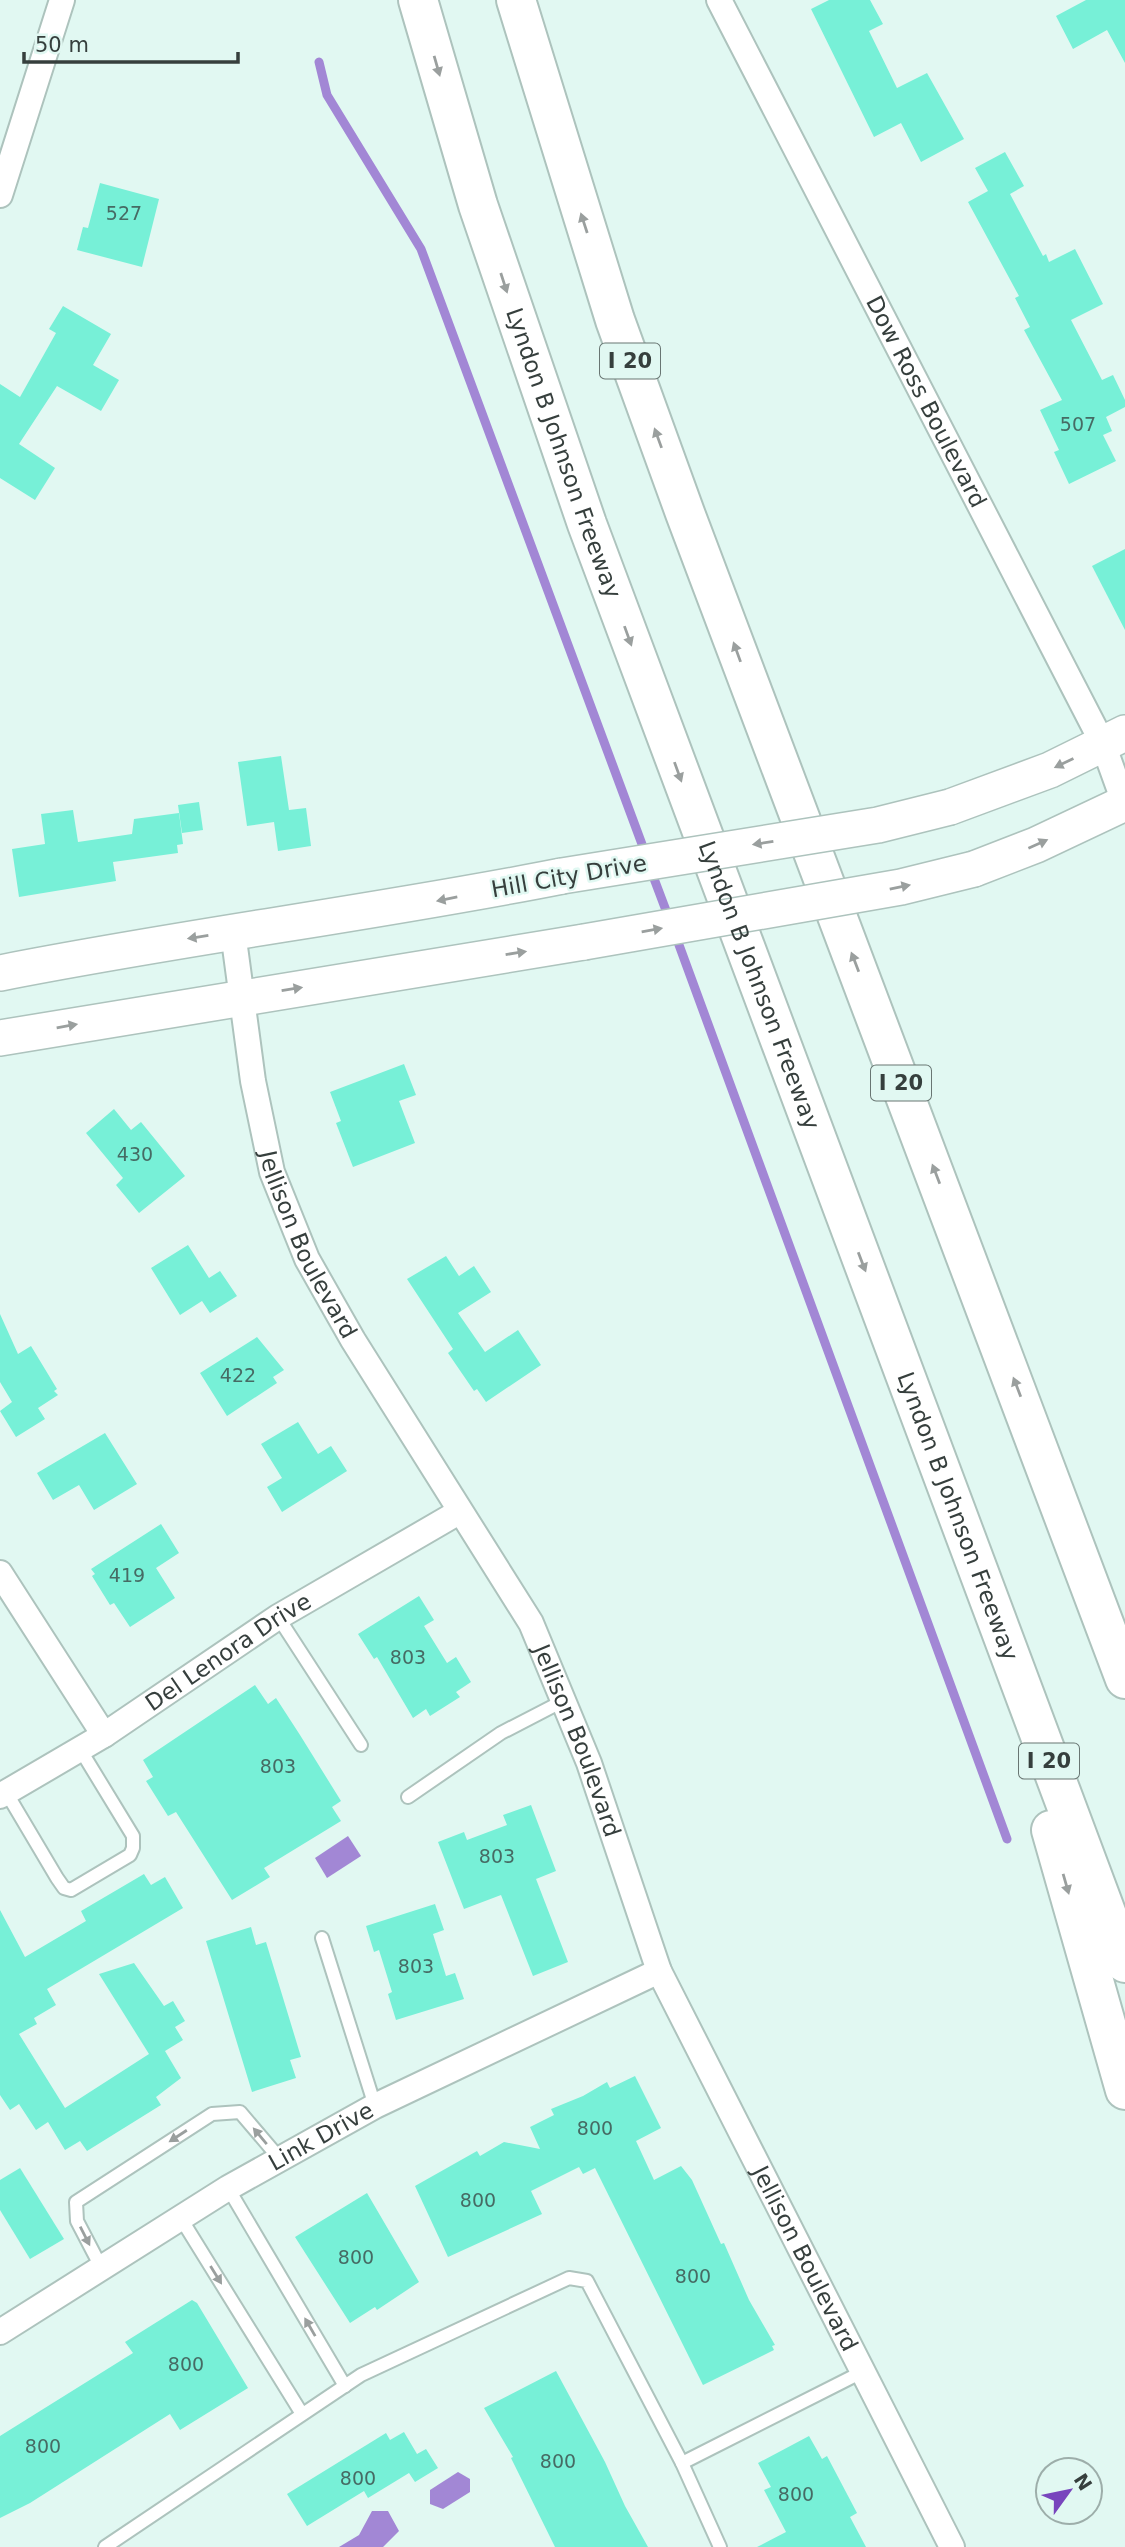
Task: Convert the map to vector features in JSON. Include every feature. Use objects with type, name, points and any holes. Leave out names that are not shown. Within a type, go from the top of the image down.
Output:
[{"type":"highway","name":"Lyndon B Johnson Freeway","points":[[418,0],[483,218],[587,524],[1125,1962]]},
{"type":"highway","name":"I 20","points":[[516,0],[615,320],[1125,1679]]},
{"type":"highway","points":[[1041,1450],[1125,1633]]},
{"type":"highway","points":[[974,1559],[1125,2090]]},
{"type":"street","points":[[0,195],[62,0]]},
{"type":"street","name":"Dow Ross Boulevard","points":[[719,0],[1114,739],[1125,804]]},
{"type":"street","name":"Hill City Drive","points":[[0,973],[233,932],[425,903],[562,876],[878,825],[950,807],[1051,770],[1114,739]]},
{"type":"street","points":[[0,1038],[901,887],[974,869],[1036,845],[1125,804]]},
{"type":"street","name":"Jellison Boulevard","points":[[233,932],[253,1081],[272,1172],[307,1259],[353,1340],[531,1623],[589,1763],[659,1971],[952,2547]]},
{"type":"street","name":"Del Lenora Drive","points":[[3,1794],[104,1735],[278,1617],[459,1511]]},
{"type":"street","points":[[0,1573],[104,1735]]},
{"type":"street","name":"Link Drive","points":[[0,2332],[228,2188],[375,2106],[659,1971]]},
{"type":"lane","points":[[278,1617],[361,1745]]},
{"type":"lane","points":[[408,1797],[501,1733],[563,1701]]},
{"type":"lane","points":[[3,1794],[64,1888],[71,1890],[130,1854],[134,1848],[133,1836],[80,1749]]},
{"type":"lane","points":[[322,1938],[375,2106]]},
{"type":"lane","points":[[102,2267],[77,2221],[76,2203],[212,2114],[240,2112],[279,2159]]},
{"type":"lane","points":[[228,2188],[345,2386]]},
{"type":"lane","points":[[180,2217],[302,2414]]},
{"type":"lane","points":[[105,2547],[361,2375],[569,2278],[587,2281],[682,2463],[720,2547]]},
{"type":"lane","points":[[682,2463],[862,2372]]},
{"type":"shaded area","points":[[348,1836],[361,1856],[327,1878],[315,1858]]},
{"type":"shaded area","points":[[458,2472],[470,2479],[470,2492],[443,2509],[430,2504],[430,2490]]},
{"type":"shaded area","points":[[372,2511],[388,2511],[399,2531],[383,2547],[339,2547],[359,2535]]},
{"type":"building","points":[[829,0],[870,0],[883,24],[869,31],[897,88],[927,73],[964,139],[921,162],[901,123],[874,137],[811,9]]},
{"type":"building","points":[[1086,0],[1125,0],[1125,63],[1107,30],[1073,49],[1056,16]]},
{"type":"building","points":[[1005,152],[1024,186],[1010,194],[1043,256],[1046,254],[1049,262],[1075,249],[1103,304],[1071,320],[1102,380],[1113,375],[1125,400],[1125,407],[1106,417],[1112,431],[1103,435],[1116,461],[1069,484],[1054,452],[1059,450],[1040,410],[1062,400],[1024,330],[1030,327],[1015,298],[1019,296],[968,202],[988,191],[975,168]]},
{"type":"building","points":[[100,183],[159,199],[142,267],[77,250],[83,227],[88,228]]},
{"type":"building","points":[[63,306],[111,334],[93,365],[119,380],[101,411],[57,386],[19,444],[55,468],[35,500],[0,478],[0,384],[20,397],[56,333],[49,329]]},
{"type":"building","points":[[1125,549],[1125,630],[1092,566]]},
{"type":"building","points":[[281,756],[289,810],[306,808],[311,846],[278,851],[274,822],[247,826],[238,762]]},
{"type":"building","points":[[199,802],[203,830],[182,833],[178,805]]},
{"type":"building","points":[[73,810],[78,842],[132,834],[134,819],[179,813],[183,844],[177,845],[178,853],[113,862],[116,881],[19,897],[12,849],[45,844],[41,814]]},
{"type":"building","points":[[404,1064],[416,1095],[399,1101],[415,1143],[353,1167],[336,1123],[341,1121],[330,1092]]},
{"type":"building","points":[[114,1109],[131,1130],[141,1122],[185,1176],[139,1213],[116,1185],[123,1178],[86,1133]]},
{"type":"building","points":[[188,1245],[209,1278],[220,1271],[237,1296],[210,1313],[202,1301],[180,1315],[151,1268]]},
{"type":"building","points":[[446,1256],[459,1276],[474,1266],[491,1292],[458,1313],[485,1352],[518,1330],[541,1365],[486,1402],[477,1389],[474,1391],[448,1353],[453,1349],[407,1279]]},
{"type":"building","points":[[0,1314],[18,1354],[31,1346],[58,1395],[38,1408],[45,1419],[16,1437],[0,1411],[12,1402],[0,1382]]},
{"type":"building","points":[[257,1337],[284,1370],[273,1377],[277,1383],[227,1416],[200,1373]]},
{"type":"building","points":[[298,1422],[318,1454],[331,1446],[347,1471],[282,1512],[267,1487],[282,1478],[261,1444]]},
{"type":"building","points":[[105,1433],[137,1484],[94,1510],[79,1485],[53,1500],[37,1473]]},
{"type":"building","points":[[161,1524],[179,1553],[156,1568],[175,1598],[130,1627],[114,1603],[110,1605],[92,1576],[95,1574],[91,1569]]},
{"type":"building","points":[[419,1596],[434,1620],[424,1626],[447,1663],[456,1657],[471,1682],[456,1692],[460,1697],[430,1716],[426,1709],[413,1718],[377,1657],[374,1659],[358,1634]]},
{"type":"building","points":[[255,1685],[268,1704],[276,1698],[300,1735],[341,1801],[332,1807],[341,1821],[264,1868],[270,1877],[232,1900],[176,1812],[168,1816],[146,1781],[153,1777],[143,1760]]},
{"type":"building","points":[[531,1805],[556,1871],[536,1879],[568,1962],[533,1976],[501,1895],[464,1909],[438,1842],[464,1832],[467,1840],[507,1825],[503,1815]]},
{"type":"building","points":[[144,1874],[151,1885],[165,1877],[183,1908],[47,1989],[56,2005],[34,2018],[37,2024],[19,2034],[65,2108],[149,2054],[99,1974],[134,1963],[164,2006],[173,2001],[185,2021],[175,2027],[183,2040],[165,2051],[181,2078],[156,2097],[161,2105],[87,2151],[80,2141],[65,2150],[48,2122],[36,2130],[19,2104],[10,2110],[0,2095],[0,1910],[25,1957],[86,1921],[81,1911]]},
{"type":"building","points":[[435,1904],[444,1930],[433,1934],[446,1976],[455,1973],[464,1999],[396,2020],[388,1994],[392,1992],[379,1950],[374,1952],[366,1926]]},
{"type":"building","points":[[251,1927],[256,1945],[266,1942],[301,2057],[290,2060],[296,2078],[252,2092],[206,1941]]},
{"type":"building","points":[[635,2076],[661,2128],[636,2141],[654,2180],[681,2166],[692,2180],[749,2300],[775,2345],[772,2346],[774,2350],[703,2385],[595,2168],[583,2174],[579,2167],[531,2191],[542,2214],[448,2257],[415,2186],[477,2151],[480,2156],[504,2142],[540,2149],[530,2127],[554,2115],[551,2109],[583,2096],[607,2082],[610,2088]]},
{"type":"building","points":[[20,2168],[64,2239],[30,2259],[0,2210],[0,2180]]},
{"type":"building","points":[[367,2193],[419,2282],[377,2310],[375,2307],[350,2323],[295,2237]]},
{"type":"building","points":[[192,2300],[197,2303],[248,2388],[180,2430],[170,2414],[30,2503],[0,2518],[0,2436],[133,2353],[125,2342]]},
{"type":"building","points":[[556,2371],[648,2547],[555,2547],[511,2458],[513,2457],[484,2408]]},
{"type":"building","points":[[404,2432],[417,2454],[426,2449],[438,2468],[415,2482],[409,2473],[368,2498],[364,2491],[307,2526],[287,2494],[386,2433],[390,2440]]},
{"type":"building","points":[[809,2436],[822,2459],[827,2456],[857,2513],[850,2517],[866,2547],[757,2547],[786,2532],[764,2490],[771,2487],[758,2463]]},
{"type":"waterway","points":[[319,62],[327,95],[421,249],[646,855]]},
{"type":"waterway","points":[[650,868],[670,921]]},
{"type":"waterway","points":[[675,934],[1007,1839]]}]
